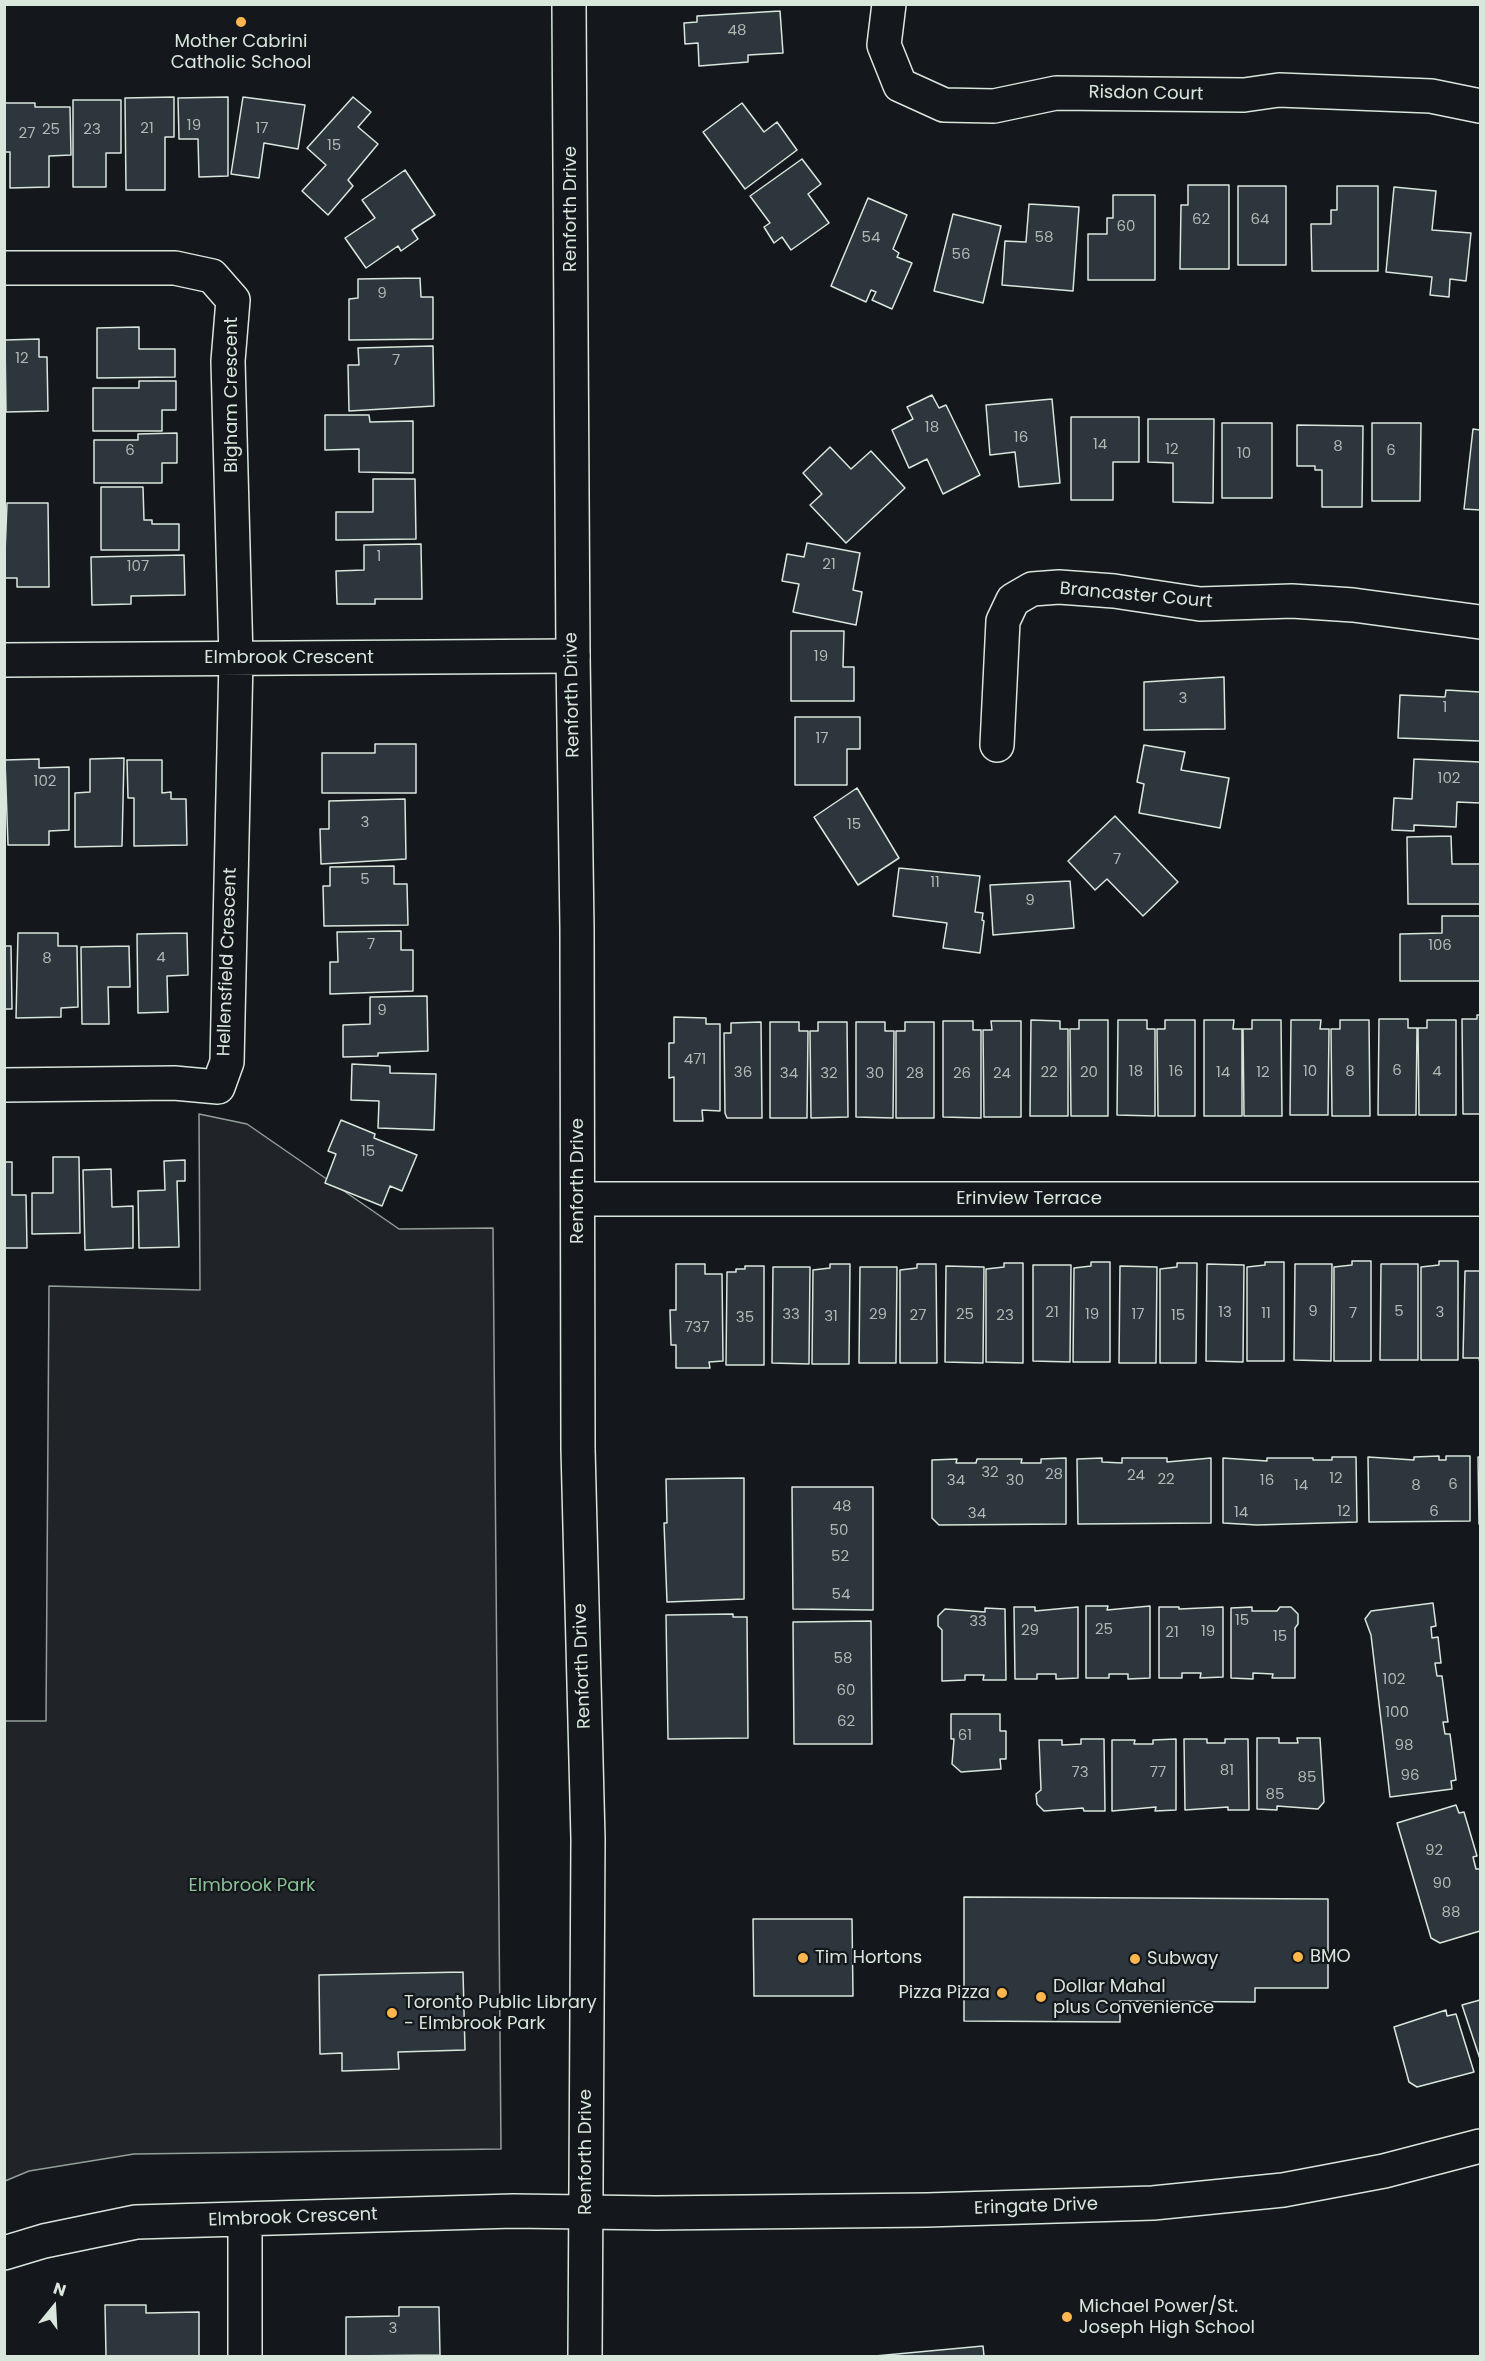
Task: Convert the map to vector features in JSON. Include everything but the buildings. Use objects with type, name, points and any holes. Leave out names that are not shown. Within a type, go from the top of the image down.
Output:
[{"type":"street","name":"Renforth Drive","points":[[569,4],[578,1449],[588,1839],[585,2356]]},
{"type":"street","name":"Risdon Court","points":[[889,4],[884,45],[900,85],[944,105],[994,106],[1056,93],[1244,94],[1280,90],[1431,96],[1480,106]]},
{"type":"street","name":"Bigham Crescent","points":[[4,268],[175,268],[212,276],[233,300],[228,361],[236,658]]},
{"type":"street","name":"Brancaster Court","points":[[997,745],[1003,621],[1013,600],[1032,589],[1059,587],[1114,591],[1200,604],[1292,601],[1353,605],[1480,622]]},
{"type":"street","name":"Elmbrook Crescent","points":[[4,660],[573,656]]},
{"type":"street","name":"Hellensfield Crescent","points":[[4,1085],[174,1083],[218,1087],[227,1062],[236,658]]},
{"type":"street","name":"Erinview Terrace","points":[[578,1199],[1480,1199]]},
{"type":"street","name":"Eringate Drive","points":[[586,2213],[927,2210],[1185,2201],[1283,2190],[1384,2171],[1480,2146]]},
{"type":"street","name":"Elmbrook Crescent","points":[[4,2253],[44,2241],[136,2222],[513,2211],[586,2213]]},
{"type":"street","points":[[245,2220],[245,2356]]},
{"type":"green space","name":"Elmbrook Park","points":[[199,1114],[247,1124],[399,1229],[493,1228],[501,2149],[134,2154],[29,2171],[5,2181],[5,1721],[46,1721],[49,1286],[200,1290]]},
{"type":"place","name":"Mother Cabrini Catholic School","points":[[241,22]]},
{"type":"place","name":"BMO","points":[[1298,1957]]},
{"type":"place","name":"Tim Hortons","points":[[803,1958]]},
{"type":"place","name":"Subway","points":[[1135,1959]]},
{"type":"place","name":"Pizza Pizza","points":[[1002,1993]]},
{"type":"place","name":"Dollar Mahal plus Convenience","points":[[1041,1997]]},
{"type":"place","name":"Toronto Public Library - Elmbrook Park","points":[[392,2013]]},
{"type":"place","name":"Michael Power/St. Joseph High School","points":[[1067,2317]]}]
